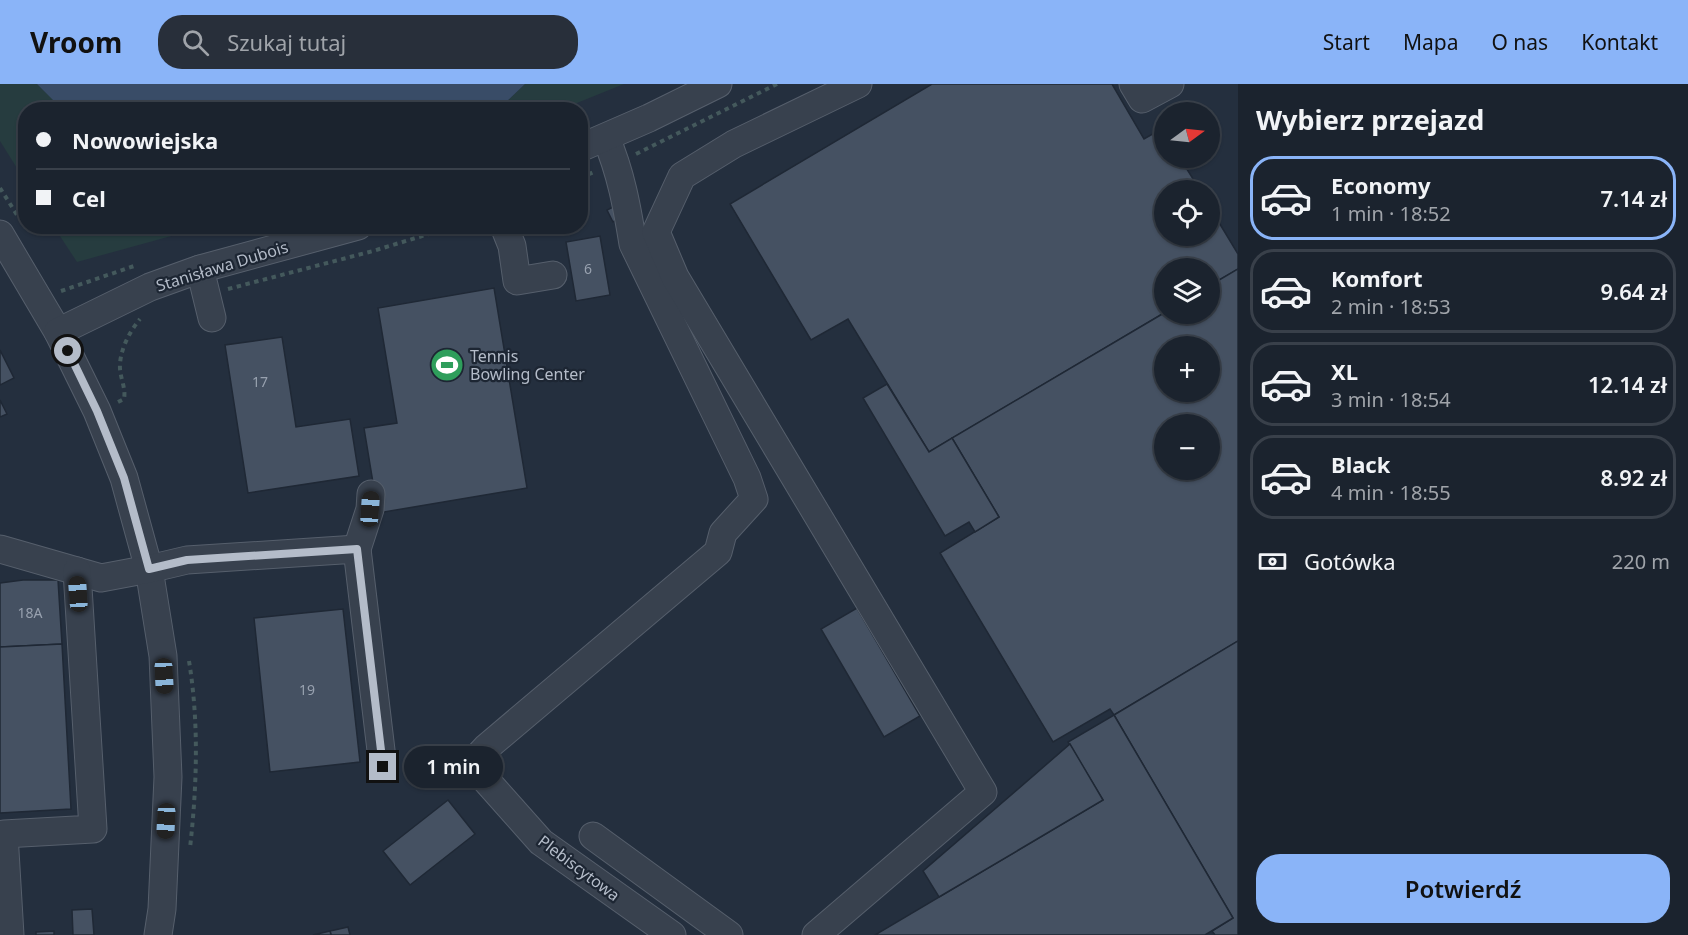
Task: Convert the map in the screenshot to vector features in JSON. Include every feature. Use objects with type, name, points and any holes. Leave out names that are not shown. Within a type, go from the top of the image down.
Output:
[{"type":"street","points":[[588,145],[718,84]]},
{"type":"street","points":[[816,935],[983,792],[675,277],[656,232],[682,176],[734,144],[858,84]]},
{"type":"street","points":[[1133,84],[1142,99],[1170,84]]},
{"type":"street","points":[[606,138],[616,162]]},
{"type":"street","name":"Plebiscytowa","points":[[616,162],[627,203],[633,244],[747,478],[754,499],[723,533],[718,552],[487,747],[473,762],[484,779],[541,842],[672,935]]},
{"type":"street","points":[[0,234],[58,332],[97,411],[124,478],[149,569],[163,656],[168,777],[162,909],[158,935]]},
{"type":"street","name":"Stanisława Dubois","points":[[58,332],[150,287],[200,269],[329,234]]},
{"type":"street","points":[[507,234],[512,246],[517,281],[553,275]]},
{"type":"street","points":[[200,269],[209,307]]},
{"type":"street","points":[[371,494],[370,509],[357,549],[383,767]]},
{"type":"street","points":[[0,549],[101,578],[187,560],[357,549]]},
{"type":"street","points":[[10,935],[4,834],[93,829],[77,571]]},
{"type":"street","points":[[593,836],[729,935]]},
{"type":"path","points":[[588,174],[655,146],[777,84]]},
{"type":"path","points":[[209,307],[428,234]]},
{"type":"path","points":[[118,402],[124,399],[125,393],[120,368],[123,351],[132,328],[145,313]]},
{"type":"green space","points":[[0,84],[37,84],[56,102],[18,102],[18,170],[0,141]]},
{"type":"green space","points":[[525,84],[624,84],[579,102],[506,102]]},
{"type":"green space","points":[[59,234],[179,234],[77,262]]},
{"type":"water","points":[[37,84],[525,84],[506,102],[55,102]]},
{"type":"building","points":[[932,84],[1112,84],[1144,139],[1154,133],[1154,168],[1186,168],[1194,180],[1154,180],[1154,246],[1220,246],[1220,224],[1238,254],[1238,269],[1220,280],[1220,258],[1154,258],[1154,319],[929,452],[848,319],[811,340],[730,204]]},
{"type":"building","points":[[615,206],[620,218],[613,222],[607,210]]},
{"type":"building","points":[[600,236],[610,295],[576,301],[566,242]]},
{"type":"building","points":[[1238,269],[1238,641],[1114,715],[1110,709],[1053,742],[940,553],[999,517],[952,438],[1154,319],[1154,324],[1220,324],[1220,280]]},
{"type":"building","name":"Tennis Bowling Center","points":[[494,288],[527,488],[378,513],[364,428],[397,423],[378,308]]},
{"type":"building","points":[[282,337],[296,427],[350,419],[359,476],[248,493],[225,345]]},
{"type":"building","points":[[0,350],[14,378],[0,385]]},
{"type":"building","points":[[887,384],[929,452],[952,438],[999,517],[975,532],[969,522],[945,536],[863,398]]},
{"type":"building","points":[[0,400],[7,414],[0,417]]},
{"type":"building","points":[[23,580],[58,580],[62,644],[0,647],[0,583]]},
{"type":"building","points":[[857,608],[920,716],[884,737],[821,629]]},
{"type":"building","points":[[343,609],[360,762],[270,772],[254,618]]},
{"type":"building","points":[[1238,641],[1238,935],[1215,935],[1212,931],[1233,918],[1114,715]]},
{"type":"building","points":[[62,644],[71,809],[0,813],[0,647]]},
{"type":"building","points":[[1114,715],[1233,918],[1205,935],[875,935],[1103,800],[1068,742]]},
{"type":"building","points":[[1070,744],[1103,800],[939,897],[923,871]]},
{"type":"building","points":[[448,800],[475,834],[410,885],[383,851]]},
{"type":"building","points":[[92,909],[94,935],[73,935],[72,910]]},
{"type":"building","points":[[348,927],[350,935],[331,935],[330,931]]},
{"type":"building","points":[[54,931],[54,935],[36,935],[36,932]]},
{"type":"building","points":[[330,931],[331,935],[313,935]]},
{"type":"place","name":"Tennis Bowling Center","points":[[447,365]]},
{"type":"route","points":[[68,351],[97,411],[124,478],[149,569],[187,560],[357,549],[383,767]]}]
